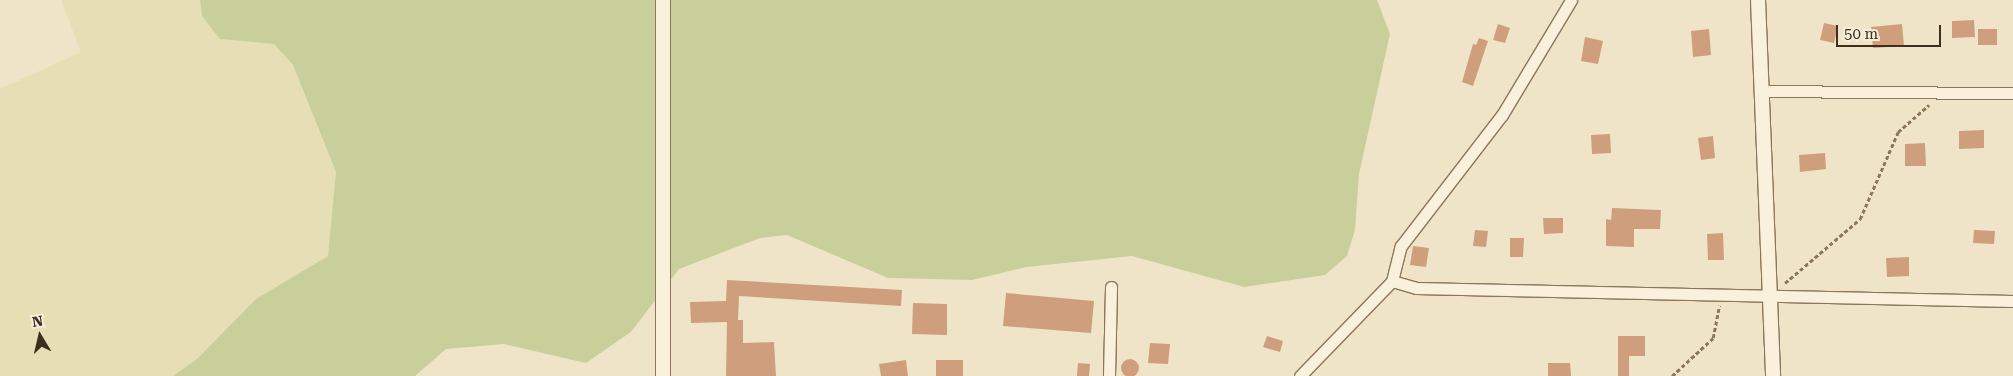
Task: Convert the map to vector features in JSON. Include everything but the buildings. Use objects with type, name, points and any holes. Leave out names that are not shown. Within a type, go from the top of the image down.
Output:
[{"type":"street","points":[[663,0],[663,376]]},
{"type":"street","points":[[1300,376],[1392,281],[1401,246],[1502,115],[1571,0]]},
{"type":"street","points":[[1758,0],[1773,376]]},
{"type":"street","points":[[1762,91],[2013,93]]},
{"type":"street","points":[[1392,281],[1416,288],[2013,301]]},
{"type":"street","points":[[1109,376],[1111,288]]},
{"type":"path","points":[[1770,295],[1860,219],[1898,132],[1945,92]]},
{"type":"path","points":[[1672,376],[1713,338],[1721,294]]},
{"type":"shaded area","points":[[61,0],[200,0],[202,16],[220,39],[274,44],[293,65],[336,172],[328,256],[256,299],[197,359],[173,376],[0,376],[0,89],[81,52]]},
{"type":"green space","points":[[200,0],[1377,0],[1390,34],[1359,174],[1355,230],[1347,256],[1325,275],[1244,287],[1132,256],[1026,267],[972,280],[888,278],[787,235],[760,238],[679,269],[631,332],[586,363],[504,344],[446,349],[415,376],[173,376],[197,359],[256,299],[328,256],[336,172],[293,65],[274,44],[220,39],[202,16]]}]
